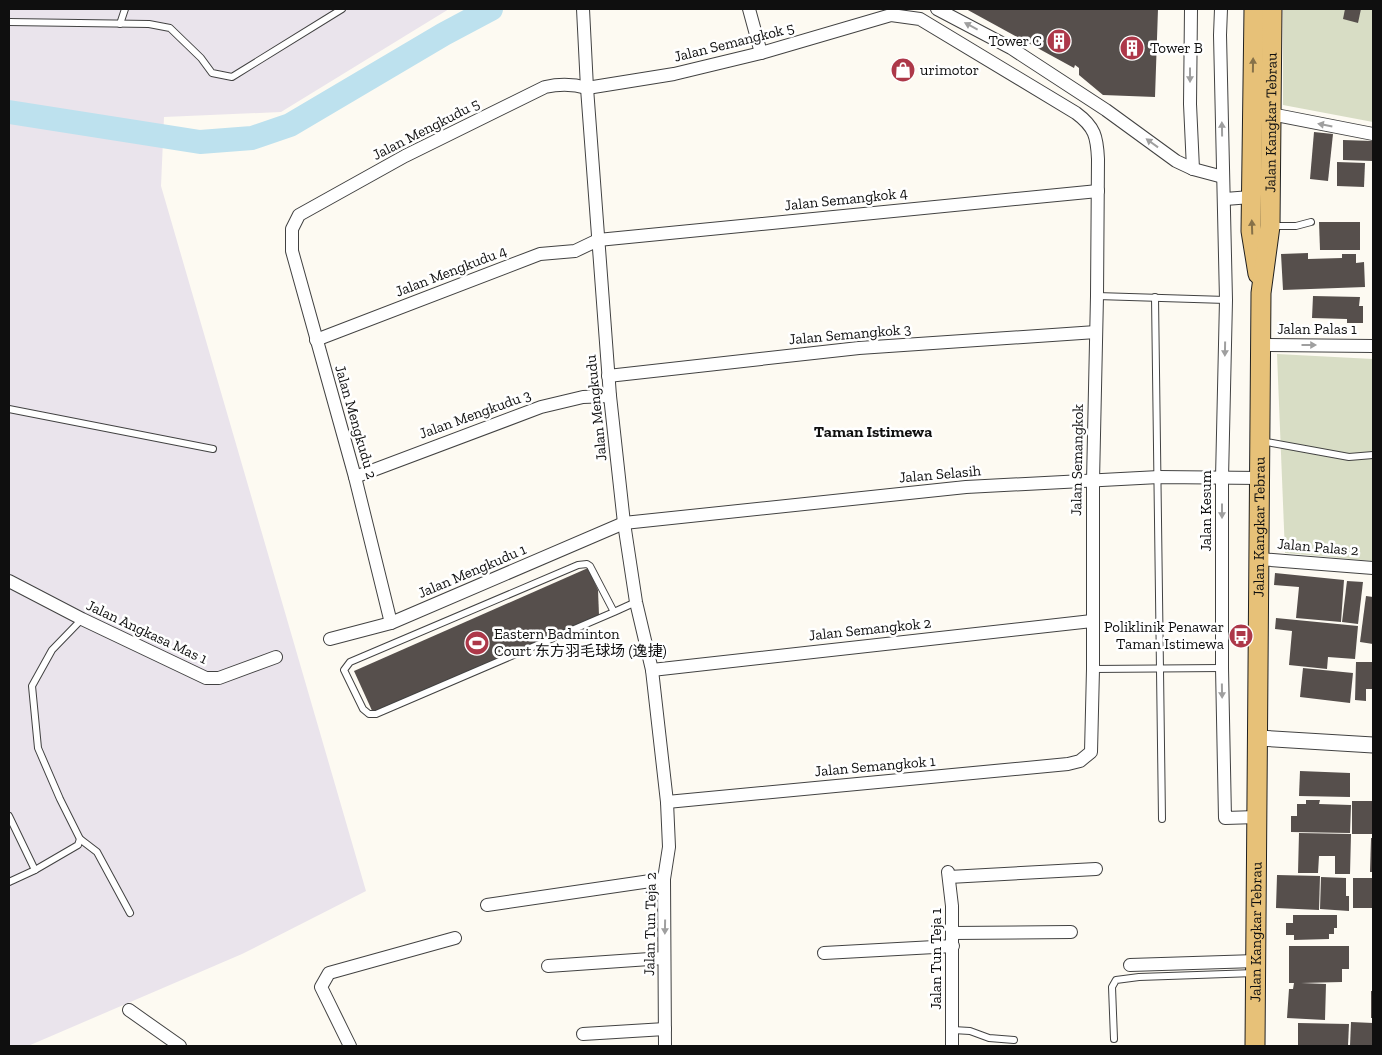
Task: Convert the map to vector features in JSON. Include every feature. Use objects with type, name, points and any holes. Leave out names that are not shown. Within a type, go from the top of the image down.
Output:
[{"type":"main road","points":[[1254,9],[1251,231],[1261,293]]},
{"type":"main road","name":"Jalan Kangkar Tebrau","points":[[1256,1046],[1261,293],[1270,226],[1272,9]]},
{"type":"street","name":"Jalan Mengkudu","points":[[583,9],[587,88],[610,396],[624,523],[636,602],[652,670],[667,802]]},
{"type":"street","points":[[749,9],[761,53]]},
{"type":"street","points":[[938,9],[1011,48],[1106,110],[1176,161],[1193,169],[1223,177]]},
{"type":"street","points":[[1191,9],[1190,104],[1193,169]]},
{"type":"street","name":"Jalan Kesum","points":[[1221,9],[1226,300],[1222,478],[1222,668],[1225,818],[1257,817]]},
{"type":"street","name":"Jalan Semangkok 5","points":[[587,88],[674,74],[761,53],[890,12],[920,20],[937,28],[1076,112],[1092,128],[1097,140],[1098,160]]},
{"type":"street","name":"Jalan Mengkudu 5","points":[[292,229],[299,215],[405,156],[544,87],[576,85],[587,88]]},
{"type":"street","points":[[1271,114],[1373,134]]},
{"type":"street","name":"Jalan Semangkok","points":[[1085,758],[1093,748],[1093,481],[1098,160]]},
{"type":"street","name":"Jalan Semangkok 4","points":[[598,240],[1098,191]]},
{"type":"street","points":[[1225,199],[1251,197]]},
{"type":"street","name":"Jalan Mengkudu 2","points":[[292,229],[292,251],[355,477],[391,623]]},
{"type":"street","name":"Jalan Mengkudu 4","points":[[316,340],[540,254],[575,251],[598,240]]},
{"type":"street","name":"Jalan Semangkok 3","points":[[608,376],[859,348],[1096,332]]},
{"type":"street","name":"Jalan Palas 1","points":[[1261,345],[1373,346]]},
{"type":"street","name":"Jalan Mengkudu 3","points":[[355,477],[541,407],[583,397],[610,396]]},
{"type":"street","name":"Jalan Selasih","points":[[624,523],[966,486],[1159,477],[1260,478]]},
{"type":"street","name":"Jalan Mengkudu 1","points":[[330,639],[391,623],[624,523]]},
{"type":"street","name":"Jalan Palas 2","points":[[1259,559],[1373,568]]},
{"type":"street","name":"Jalan Angkasa Mas 1","points":[[9,581],[82,619],[206,678],[219,678],[276,657]]},
{"type":"street","name":"Jalan Semangkok 2","points":[[652,670],[1092,621]]},
{"type":"street","points":[[1258,738],[1373,745]]},
{"type":"street","name":"Jalan Semangkok 1","points":[[667,802],[1068,764],[1085,758]]},
{"type":"street","name":"Jalan Tun Teja 2","points":[[665,1046],[664,879],[669,847],[667,802]]},
{"type":"street","name":"Jalan Tun Teja 1","points":[[952,1046],[952,906],[949,874],[1096,869]]},
{"type":"street","points":[[487,904],[664,879]]},
{"type":"street","points":[[952,933],[1071,932]]},
{"type":"street","points":[[350,1046],[321,987],[329,973],[455,938]]},
{"type":"street","points":[[824,953],[952,946]]},
{"type":"street","points":[[548,966],[664,958]]},
{"type":"street","points":[[1130,965],[1256,967]]},
{"type":"street","points":[[129,1010],[180,1046]]},
{"type":"street","points":[[583,1034],[665,1029]]},
{"type":"lane","points":[[120,24],[125,9]]},
{"type":"lane","points":[[9,22],[149,24],[170,28],[201,58],[212,73],[232,77],[342,9]]},
{"type":"lane","points":[[1270,226],[1296,226],[1311,222]]},
{"type":"lane","points":[[1097,296],[1226,300]]},
{"type":"lane","points":[[1156,298],[1162,819]]},
{"type":"lane","points":[[9,409],[213,449]]},
{"type":"lane","points":[[1260,441],[1342,456],[1373,455]]},
{"type":"lane","points":[[614,612],[590,566],[587,564],[578,565],[350,662],[344,670],[363,709],[368,714],[376,714],[614,612],[636,602]]},
{"type":"lane","points":[[82,619],[52,650],[32,686],[38,748],[80,839],[97,852],[130,913]]},
{"type":"lane","points":[[1093,669],[1222,668]]},
{"type":"lane","points":[[9,816],[35,870]]},
{"type":"lane","points":[[9,882],[35,870],[78,845],[80,839]]},
{"type":"lane","points":[[1114,1039],[1112,987],[1116,980],[1256,967]]},
{"type":"lane","points":[[952,1030],[970,1031],[989,1038],[1014,1040]]},
{"type":"shaded area","points":[[9,9],[449,9],[281,112],[164,117],[161,186],[366,891],[242,954],[28,1046],[9,1046]]},
{"type":"green space","points":[[1283,9],[1373,9],[1373,122],[1283,105]]},
{"type":"green space","points":[[1277,354],[1373,359],[1373,561],[1285,553]]},
{"type":"building","points":[[966,9],[1158,9],[1155,97],[1103,95],[1079,75],[1079,68],[1075,65],[1074,68]]},
{"type":"building","points":[[1345,9],[1361,9],[1358,23],[1343,19]]},
{"type":"building","points":[[1314,132],[1333,134],[1328,181],[1310,179]]},
{"type":"building","points":[[1343,140],[1373,141],[1373,161],[1343,160]]},
{"type":"building","points":[[1337,162],[1365,163],[1364,187],[1337,186]]},
{"type":"building","points":[[1319,222],[1360,222],[1360,250],[1320,250]]},
{"type":"building","points":[[1308,253],[1308,259],[1342,258],[1342,254],[1356,254],[1356,263],[1364,262],[1365,287],[1283,290],[1281,254]]},
{"type":"building","points":[[1313,296],[1360,297],[1359,306],[1363,306],[1363,323],[1347,323],[1347,319],[1312,318]]},
{"type":"building","name":"Eastern Badminton Court 东方羽毛球场 (逸捷)","points":[[588,568],[598,590],[599,615],[374,715],[354,671]]},
{"type":"building","points":[[1275,573],[1344,580],[1341,622],[1296,618],[1299,587],[1274,585]]},
{"type":"building","points":[[1347,581],[1363,582],[1358,624],[1342,622]]},
{"type":"building","points":[[1366,596],[1373,597],[1373,644],[1360,642]]},
{"type":"building","points":[[1276,618],[1358,626],[1355,659],[1328,657],[1327,669],[1289,665],[1292,631],[1275,629]]},
{"type":"building","points":[[1356,662],[1373,662],[1373,689],[1366,689],[1366,701],[1355,700]]},
{"type":"building","points":[[1303,668],[1353,673],[1350,703],[1300,697]]},
{"type":"building","points":[[1300,771],[1350,773],[1350,797],[1299,796]]},
{"type":"building","points":[[1306,800],[1320,800],[1319,804],[1351,805],[1350,833],[1291,832],[1291,816],[1297,816],[1297,804],[1306,804]]},
{"type":"building","points":[[1352,801],[1373,801],[1373,834],[1352,834]]},
{"type":"building","points":[[1299,833],[1351,834],[1350,874],[1335,874],[1335,856],[1319,856],[1318,873],[1298,873]]},
{"type":"building","points":[[1371,838],[1373,838],[1373,872],[1370,872]]},
{"type":"building","points":[[1277,875],[1320,876],[1319,910],[1276,908]]},
{"type":"building","points":[[1321,877],[1346,878],[1346,896],[1349,896],[1349,911],[1320,909]]},
{"type":"building","points":[[1353,878],[1373,878],[1373,908],[1353,908]]},
{"type":"building","points":[[1293,915],[1337,915],[1337,928],[1334,928],[1334,934],[1329,934],[1329,939],[1294,940],[1294,935],[1286,935],[1286,923],[1293,923]]},
{"type":"building","points":[[1289,946],[1349,946],[1349,969],[1342,969],[1342,982],[1301,983],[1326,984],[1325,1020],[1287,1018],[1289,989],[1293,989],[1294,983],[1289,983]]},
{"type":"building","points":[[1371,991],[1373,991],[1373,1018],[1371,1018]]},
{"type":"building","points":[[1351,1022],[1373,1023],[1373,1046],[1350,1046]]},
{"type":"building","points":[[1298,1023],[1349,1024],[1348,1046],[1298,1046]]},
{"type":"waterway","points":[[9,112],[200,142],[252,138],[290,125],[444,34],[491,9]]},
{"type":"place","name":"Tower C","points":[[1059,41]]},
{"type":"place","name":"Tower B","points":[[1132,48]]},
{"type":"place","name":"urimotor","points":[[903,70]]},
{"type":"place","name":"Poliklinik Penawar Taman Istimewa","points":[[1241,636]]},
{"type":"place","name":"Eastern Badminton Court 东方羽毛球场 (逸捷)","points":[[477,643]]},
{"type":"district","name":"Taman Istimewa","points":[[873,431]]}]
